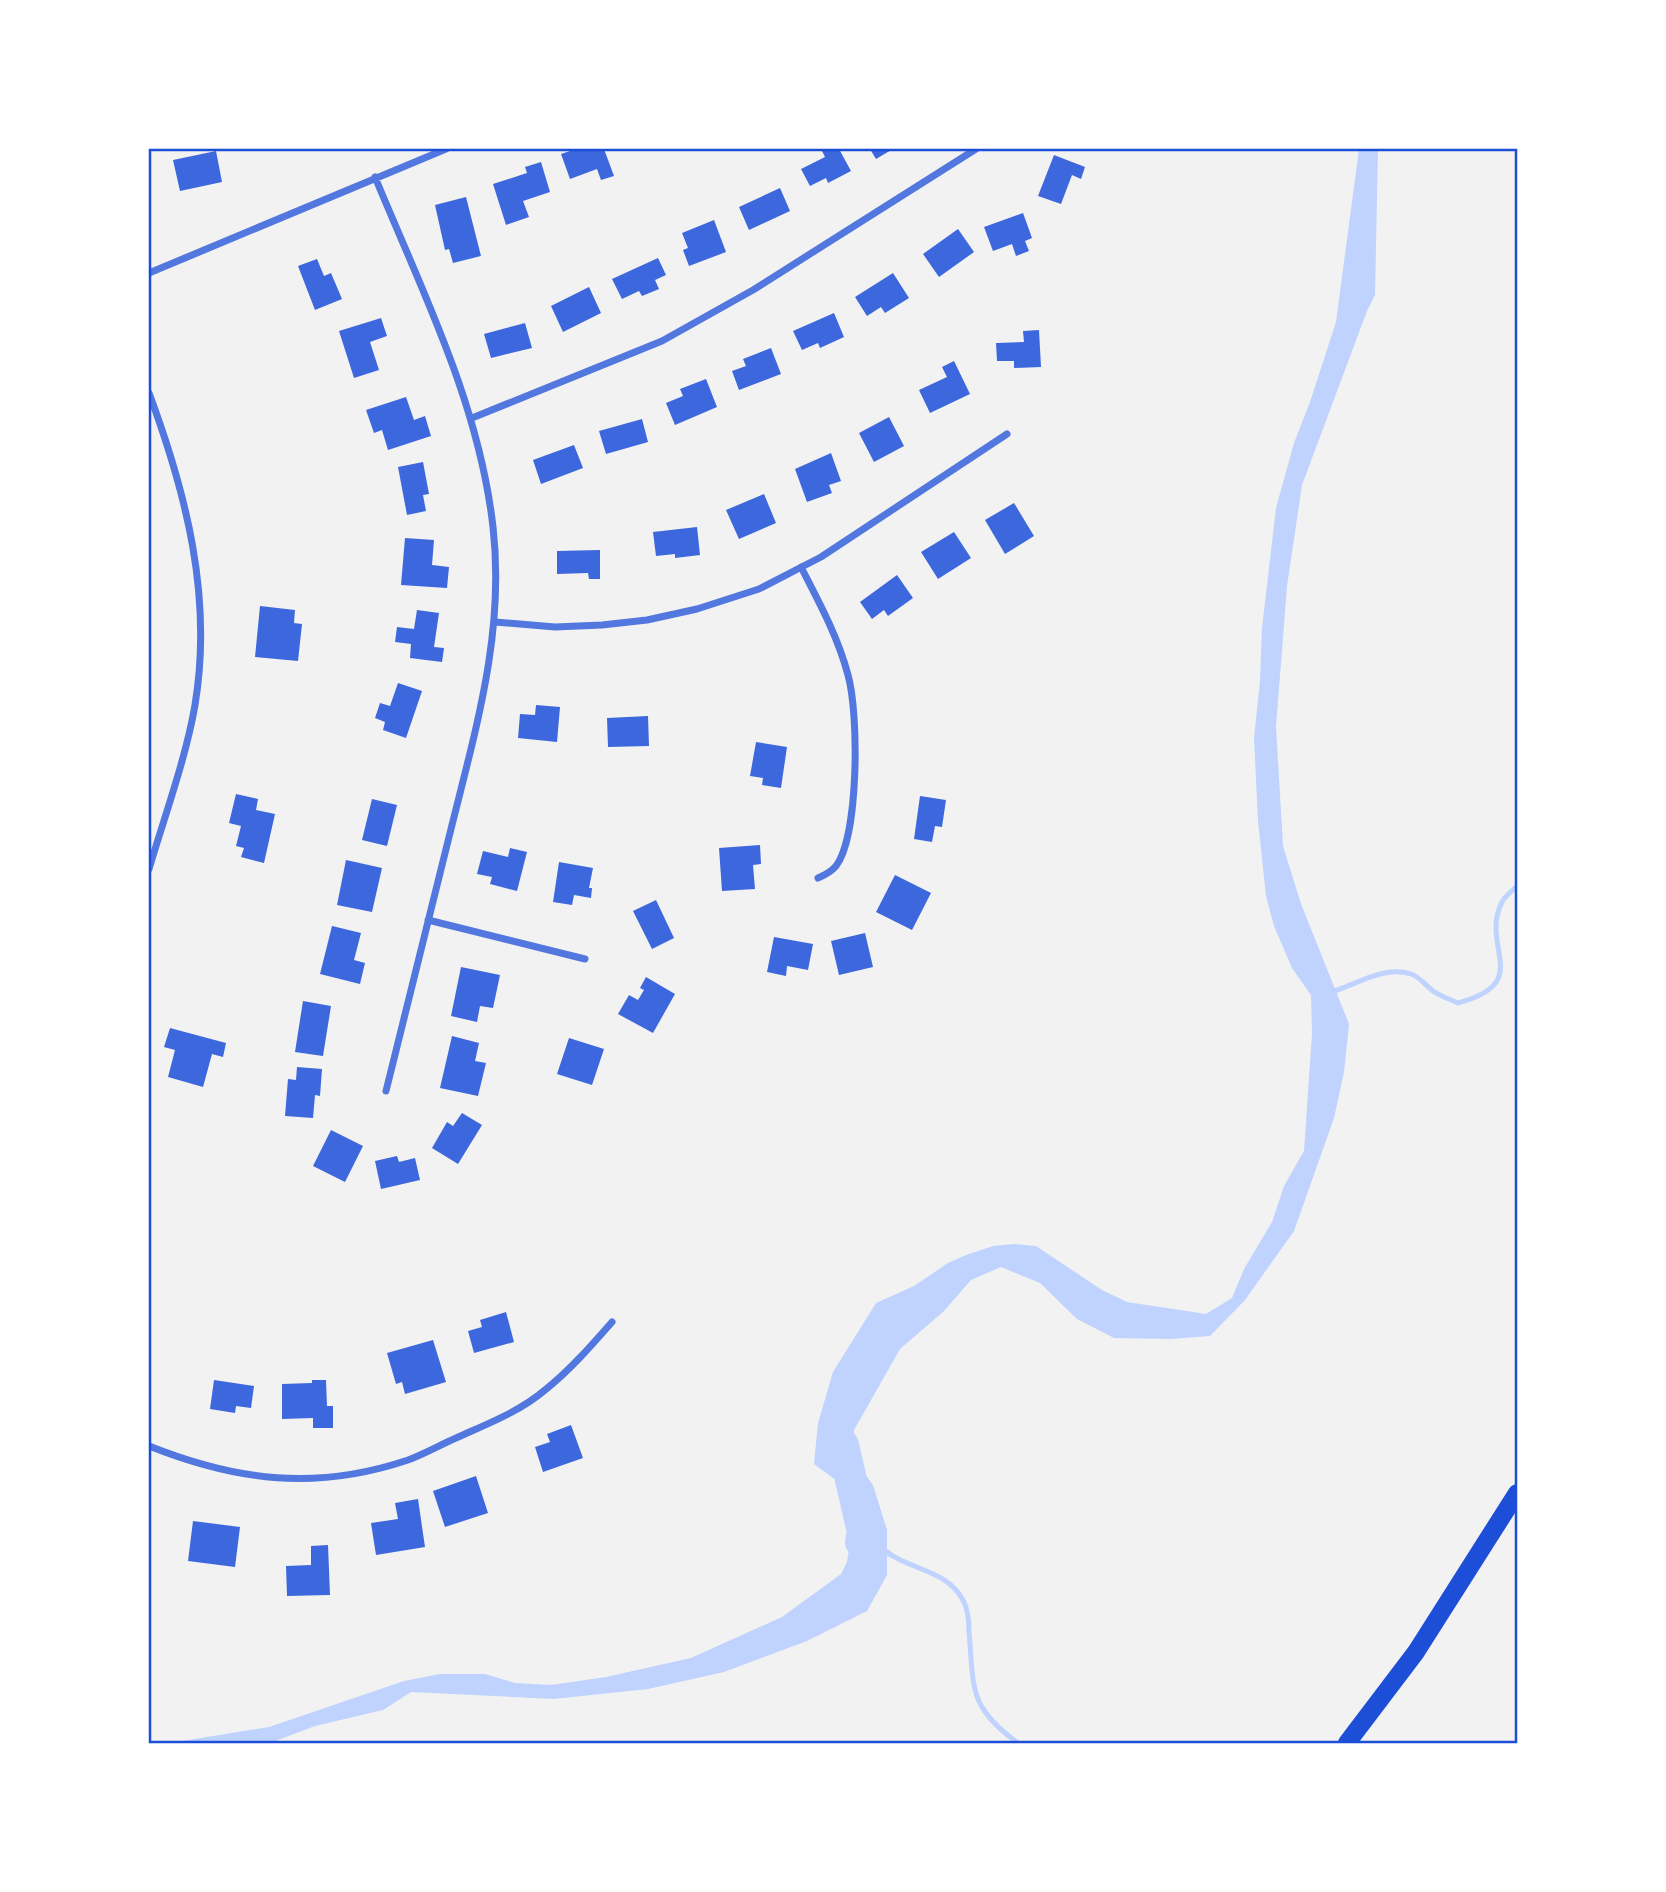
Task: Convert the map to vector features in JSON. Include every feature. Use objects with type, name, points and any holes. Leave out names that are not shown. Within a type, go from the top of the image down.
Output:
[{"type":"highway","points":[[1347,1743],[1416,1652],[1517,1493]]},
{"type":"street","points":[[149,273],[446,149]]},
{"type":"street","points":[[472,418],[662,341],[764,283],[976,149]]},
{"type":"street","points":[[375,177],[472,418],[493,527],[495,622],[483,698],[386,1090]]},
{"type":"street","points":[[149,393],[177,471],[186,508],[198,580],[200,635],[192,723],[149,869]]},
{"type":"street","points":[[495,622],[555,627],[647,620],[697,609],[759,589],[821,557],[1007,434]]},
{"type":"street","points":[[802,567],[835,637],[849,677],[854,708],[854,787],[847,841],[837,864],[829,873],[818,878]]},
{"type":"street","points":[[428,919],[585,959]]},
{"type":"street","points":[[149,1446],[218,1469],[254,1477],[284,1480],[356,1475],[410,1459],[513,1412],[544,1391],[568,1370],[612,1322]]},
{"type":"water","points":[[1359,149],[1378,149],[1375,295],[1302,485],[1287,586],[1276,727],[1283,846],[1301,904],[1349,1024],[1344,1072],[1334,1118],[1294,1231],[1245,1300],[1210,1336],[1170,1339],[1114,1338],[1077,1319],[1040,1283],[1001,1267],[971,1280],[944,1311],[900,1349],[854,1430],[854,1459],[873,1485],[887,1530],[887,1575],[867,1611],[807,1641],[724,1672],[648,1689],[554,1699],[411,1692],[383,1710],[315,1726],[270,1743],[170,1743],[269,1727],[404,1681],[440,1674],[485,1674],[515,1683],[551,1685],[606,1677],[691,1658],[782,1617],[841,1574],[847,1562],[856,1508],[856,1489],[833,1478],[814,1464],[818,1423],[833,1372],[876,1303],[914,1286],[948,1263],[966,1255],[993,1246],[1036,1246],[1102,1290],[1127,1302],[1206,1314],[1232,1298],[1244,1269],[1272,1222],[1284,1186],[1304,1151],[1312,1034],[1311,995],[1292,968],[1274,926],[1266,896],[1258,821],[1254,738],[1262,628],[1276,508],[1294,443],[1336,322]]},
{"type":"building","points":[[576,149],[604,149],[614,176],[601,180],[597,169],[570,179],[561,154]]},
{"type":"building","points":[[821,149],[839,149],[851,171],[828,183],[826,178],[810,186],[801,169],[825,157]]},
{"type":"building","points":[[870,149],[893,149],[876,159]]},
{"type":"building","points":[[216,151],[222,182],[180,191],[173,160]]},
{"type":"building","points":[[1054,155],[1085,167],[1081,179],[1072,175],[1061,204],[1038,196]]},
{"type":"building","points":[[541,162],[550,192],[523,201],[529,217],[506,225],[493,184],[527,173],[525,167]]},
{"type":"building","points":[[780,188],[790,211],[749,230],[739,207]]},
{"type":"building","points":[[466,197],[481,256],[453,263],[449,249],[445,250],[435,205]]},
{"type":"building","points":[[1023,213],[1032,238],[1025,241],[1029,251],[1016,256],[1012,244],[993,251],[984,227]]},
{"type":"building","points":[[714,220],[726,252],[689,266],[683,250],[688,248],[682,233]]},
{"type":"building","points":[[958,229],[974,252],[939,277],[923,254]]},
{"type":"building","points":[[658,258],[666,275],[655,280],[659,289],[642,296],[639,291],[622,299],[612,279]]},
{"type":"building","points":[[317,259],[324,276],[331,273],[342,299],[315,310],[298,266]]},
{"type":"building","points":[[893,273],[909,298],[885,313],[881,307],[867,316],[855,297]]},
{"type":"building","points":[[589,287],[601,313],[563,332],[551,306]]},
{"type":"building","points":[[834,313],[844,337],[820,348],[818,343],[802,350],[793,331]]},
{"type":"building","points":[[381,318],[387,336],[370,342],[379,370],[354,378],[339,331]]},
{"type":"building","points":[[525,323],[532,348],[491,358],[484,334]]},
{"type":"building","points":[[1039,330],[1041,367],[1014,368],[1014,361],[997,361],[996,343],[1024,342],[1023,331]]},
{"type":"building","points":[[771,348],[781,374],[739,390],[732,371],[746,366],[743,359]]},
{"type":"building","points":[[954,361],[970,394],[930,413],[919,390],[947,377],[942,367]]},
{"type":"building","points":[[706,379],[717,407],[675,425],[666,403],[683,396],[680,389]]},
{"type":"building","points":[[406,397],[414,420],[425,416],[431,436],[388,450],[382,430],[374,433],[366,410]]},
{"type":"building","points":[[889,417],[904,446],[874,462],[859,433]]},
{"type":"building","points":[[642,419],[648,442],[606,454],[599,431]]},
{"type":"building","points":[[574,445],[583,468],[541,484],[533,460]]},
{"type":"building","points":[[831,453],[841,481],[829,485],[832,493],[807,502],[795,469]]},
{"type":"building","points":[[423,462],[429,494],[423,495],[426,511],[407,515],[398,467]]},
{"type":"building","points":[[764,494],[776,523],[739,539],[726,510]]},
{"type":"building","points":[[1014,503],[1034,536],[1005,554],[985,520]]},
{"type":"building","points":[[697,527],[700,555],[675,558],[675,554],[656,556],[653,532]]},
{"type":"building","points":[[954,532],[971,558],[938,579],[921,552]]},
{"type":"building","points":[[405,538],[434,540],[432,565],[449,567],[447,588],[401,585]]},
{"type":"building","points":[[600,550],[600,579],[589,579],[588,573],[557,574],[557,551]]},
{"type":"building","points":[[897,575],[913,598],[888,616],[884,610],[872,619],[860,602]]},
{"type":"building","points":[[260,606],[295,610],[294,623],[302,624],[298,661],[255,657]]},
{"type":"building","points":[[417,610],[439,613],[434,647],[444,648],[442,662],[410,658],[411,644],[395,642],[397,627],[414,629]]},
{"type":"building","points":[[398,683],[422,691],[406,738],[383,730],[385,722],[375,718],[380,703],[390,706]]},
{"type":"building","points":[[536,705],[560,707],[557,742],[518,738],[520,714],[535,715]]},
{"type":"building","points":[[648,716],[649,746],[608,747],[607,718]]},
{"type":"building","points":[[756,742],[787,747],[781,788],[762,785],[763,778],[750,776]]},
{"type":"building","points":[[236,794],[258,799],[256,810],[275,814],[264,863],[241,857],[244,848],[236,846],[241,826],[229,823]]},
{"type":"building","points":[[920,796],[946,800],[942,827],[935,826],[932,842],[914,839]]},
{"type":"building","points":[[372,799],[397,805],[387,846],[362,840]]},
{"type":"building","points":[[760,845],[761,864],[753,865],[755,889],[722,891],[719,848]]},
{"type":"building","points":[[510,848],[527,852],[517,891],[490,884],[492,877],[477,874],[483,851],[508,857]]},
{"type":"building","points":[[346,860],[382,868],[372,912],[337,905]]},
{"type":"building","points":[[559,862],[593,868],[589,888],[592,888],[591,898],[574,895],[572,905],[553,902]]},
{"type":"building","points":[[895,875],[931,893],[912,930],[876,912]]},
{"type":"building","points":[[656,900],[674,938],[652,949],[633,911]]},
{"type":"building","points":[[332,926],[361,933],[354,960],[365,963],[360,984],[320,974]]},
{"type":"building","points":[[865,933],[873,967],[839,975],[831,941]]},
{"type":"building","points":[[774,937],[813,944],[808,970],[787,966],[786,976],[767,972]]},
{"type":"building","points":[[461,967],[500,975],[493,1008],[480,1006],[477,1022],[451,1016]]},
{"type":"building","points":[[646,977],[675,994],[653,1033],[618,1014],[629,995],[638,1000],[644,990],[640,988]]},
{"type":"building","points":[[303,1001],[331,1006],[323,1056],[295,1052]]},
{"type":"building","points":[[170,1028],[226,1043],[223,1057],[212,1054],[203,1087],[168,1077],[175,1050],[164,1047]]},
{"type":"building","points":[[452,1036],[479,1043],[475,1061],[486,1063],[478,1096],[440,1088]]},
{"type":"building","points":[[569,1038],[604,1049],[592,1085],[557,1074]]},
{"type":"building","points":[[297,1067],[322,1069],[320,1096],[315,1095],[313,1118],[285,1116],[288,1079],[296,1080]]},
{"type":"building","points":[[462,1113],[482,1125],[458,1164],[432,1148],[447,1122],[453,1126]]},
{"type":"building","points":[[331,1130],[363,1146],[345,1182],[313,1166]]},
{"type":"building","points":[[397,1156],[399,1162],[415,1158],[420,1180],[381,1189],[375,1161]]},
{"type":"building","points":[[506,1312],[514,1342],[474,1353],[468,1331],[482,1327],[480,1320]]},
{"type":"building","points":[[433,1340],[446,1382],[405,1394],[402,1382],[396,1384],[387,1353]]},
{"type":"building","points":[[214,1380],[254,1386],[251,1408],[236,1406],[235,1413],[210,1409]]},
{"type":"building","points":[[312,1380],[326,1380],[327,1406],[333,1406],[333,1428],[313,1428],[313,1418],[282,1419],[282,1384],[312,1383]]},
{"type":"building","points":[[571,1425],[583,1458],[543,1472],[535,1447],[550,1442],[547,1434]]},
{"type":"building","points":[[476,1476],[488,1513],[445,1527],[433,1491]]},
{"type":"building","points":[[418,1499],[425,1547],[376,1555],[371,1523],[398,1519],[395,1503]]},
{"type":"building","points":[[193,1521],[240,1527],[235,1567],[188,1561]]},
{"type":"building","points":[[328,1545],[330,1595],[287,1596],[286,1566],[311,1565],[311,1546]]},
{"type":"waterway","points":[[1331,992],[1380,974],[1401,972],[1414,975],[1436,993],[1458,1003],[1481,994],[1494,985],[1500,974],[1497,918],[1503,900],[1517,886]]},
{"type":"waterway","points":[[843,1445],[863,1532],[861,1542]]},
{"type":"waterway","points":[[883,1549],[947,1582],[963,1600],[968,1616],[977,1695],[990,1718],[1018,1743]]}]
